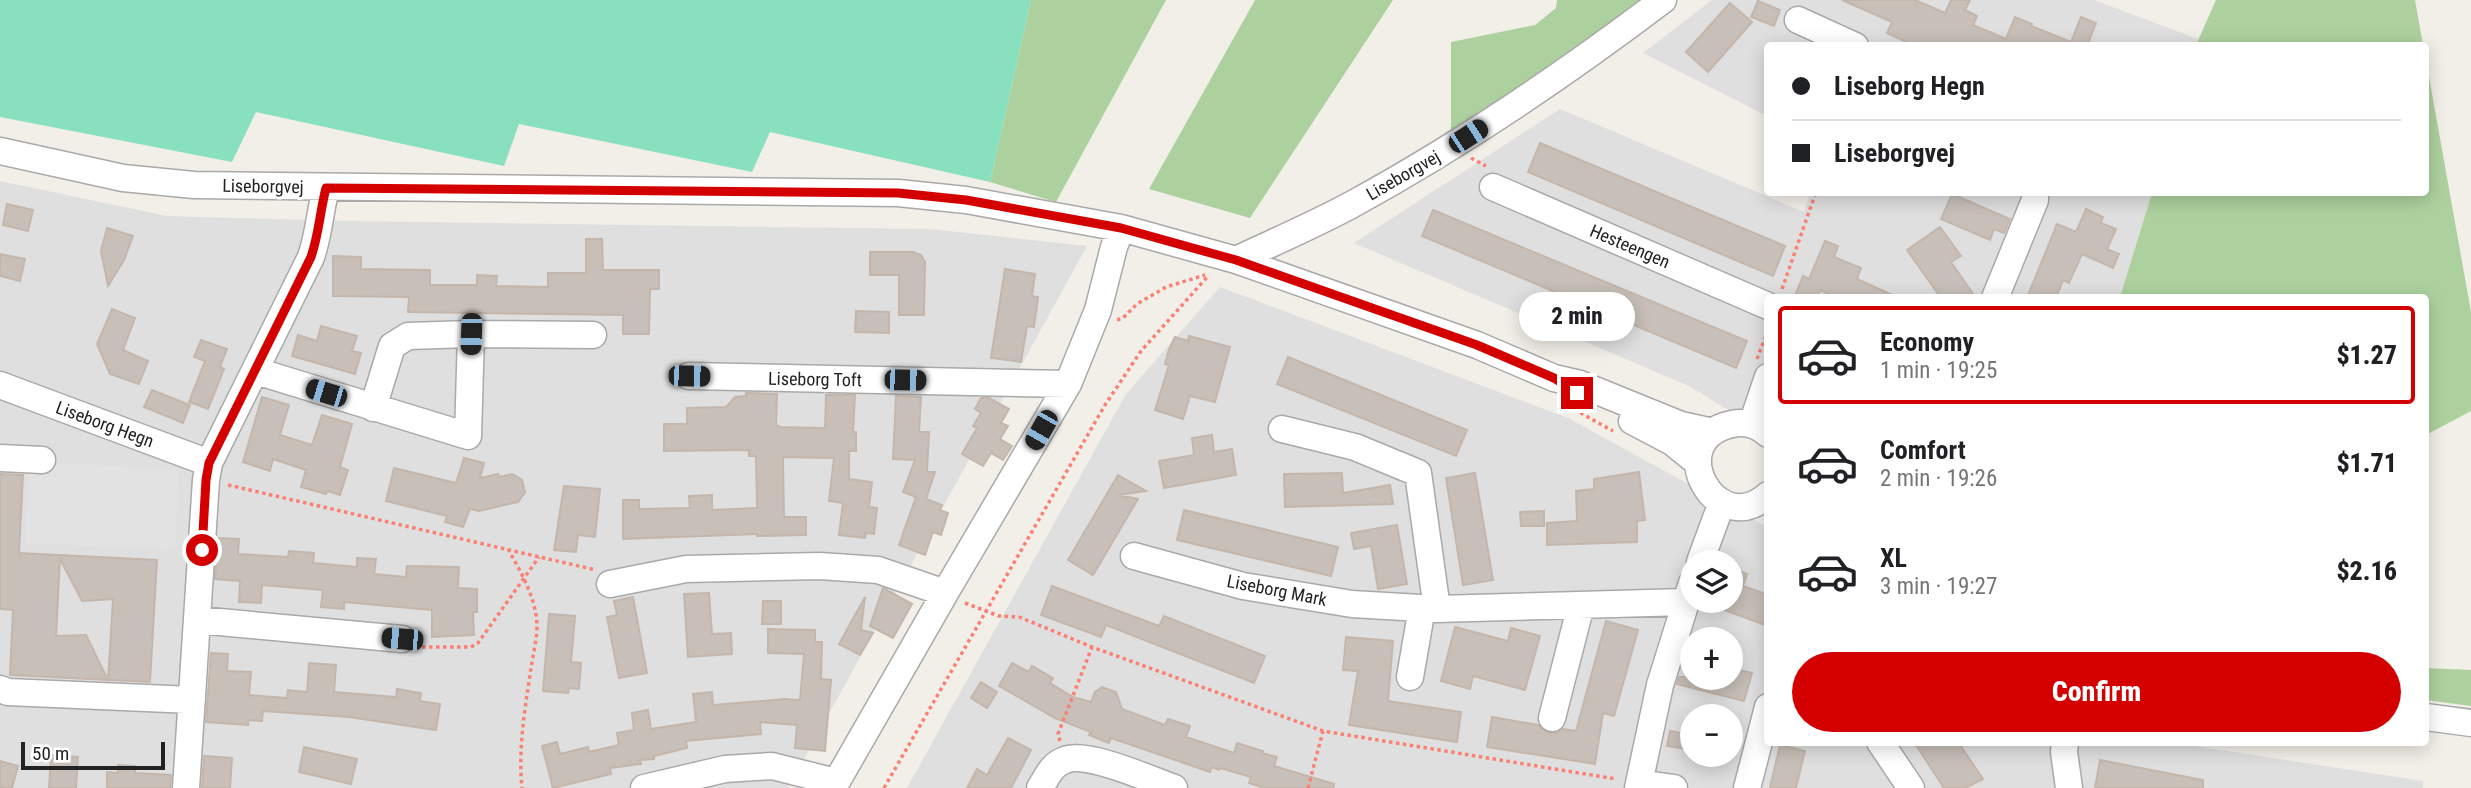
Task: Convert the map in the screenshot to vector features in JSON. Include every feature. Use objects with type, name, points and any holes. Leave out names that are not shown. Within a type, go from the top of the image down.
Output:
[{"type":"street","name":"Liseborgvej","points":[[1236,260],[1349,206],[1451,148],[1579,63],[1664,0]]},
{"type":"street","points":[[1798,20],[1846,42]]},
{"type":"street","name":"Liseborgvej","points":[[0,151],[123,178],[194,185],[898,193],[966,200],[1121,228],[1236,260],[1477,345],[1556,389],[1577,393],[1672,442],[1698,463]]},
{"type":"street","name":"Hesteengen","points":[[1493,187],[1764,304]]},
{"type":"street","points":[[186,788],[207,471],[311,257],[318,236],[326,188]]},
{"type":"street","points":[[1997,294],[2035,196]]},
{"type":"street","points":[[644,788],[725,769],[772,766],[834,785],[1068,384],[1092,325],[1121,228]]},
{"type":"street","points":[[256,371],[468,436],[471,334]]},
{"type":"street","points":[[373,408],[392,346],[408,336],[593,335]]},
{"type":"street","name":"Liseborg Toft","points":[[689,376],[1068,384]]},
{"type":"street","name":"Liseborgvej","points":[[1556,389],[1580,384],[1681,425],[1713,432]]},
{"type":"street","name":"Liseborg Hegn","points":[[0,385],[207,471]]},
{"type":"street","points":[[1764,403],[1760,429],[1738,423],[1724,425],[1704,441],[1698,463],[1704,486],[1722,502],[1736,506],[1750,505],[1764,499]]},
{"type":"street","points":[[1282,429],[1355,447],[1418,473],[1429,609],[1410,677]]},
{"type":"street","points":[[0,458],[42,460]]},
{"type":"street","points":[[1704,550],[1722,502]]},
{"type":"street","name":"Liseborg Mark","points":[[1134,556],[1243,586],[1352,604],[1429,609],[1581,606],[1680,594]]},
{"type":"street","points":[[610,584],[686,569],[820,566],[878,569],[945,593]]},
{"type":"street","points":[[1552,718],[1581,606]]},
{"type":"street","name":"Liseborg Mark","points":[[1639,786],[1660,685],[1683,613]]},
{"type":"street","points":[[198,620],[402,639]]},
{"type":"street","points":[[0,689],[8,692],[192,700]]},
{"type":"street","points":[[2429,717],[2471,723]]},
{"type":"street","points":[[1747,788],[1764,722]]},
{"type":"street","points":[[1883,746],[1912,788]]},
{"type":"street","points":[[2065,746],[2069,788]]},
{"type":"street","points":[[1040,788],[1051,769],[1064,760],[1083,756],[1174,788]]},
{"type":"street","points":[[1639,786],[1674,788]]},
{"type":"path","points":[[1451,148],[1491,169],[1493,187]]},
{"type":"path","points":[[1780,294],[1815,196]]},
{"type":"path","points":[[1199,270],[1211,273]]},
{"type":"path","points":[[1092,325],[1123,318],[1137,304],[1166,287],[1211,273]]},
{"type":"path","points":[[884,788],[1105,405],[1141,351],[1211,273]]},
{"type":"path","points":[[1556,389],[1618,433]]},
{"type":"path","points":[[207,471],[596,570],[610,584]]},
{"type":"path","points":[[508,549],[524,578],[534,606],[537,626],[523,721],[520,771],[522,788]]},
{"type":"path","points":[[402,639],[414,648],[471,647],[478,643],[539,556]]},
{"type":"path","points":[[945,593],[985,612],[1019,617],[1093,647],[1323,731],[1639,786]]},
{"type":"path","points":[[1064,760],[1058,734],[1093,647]]},
{"type":"path","points":[[1308,788],[1323,731]]},
{"type":"shaded area","points":[[1712,0],[2094,0],[2198,39],[2197,42],[1764,42],[1764,114],[1643,53]]},
{"type":"shaded area","points":[[1560,109],[1804,212],[1809,196],[2151,196],[2121,294],[1764,294],[1764,432],[1691,387],[1354,243]]},
{"type":"shaded area","points":[[0,181],[167,216],[930,229],[1087,246],[788,788],[0,788]]},
{"type":"shaded area","points":[[1220,287],[1568,418],[1764,525],[1764,746],[2194,746],[2423,781],[2423,788],[907,788],[1126,394]]},
{"type":"shaded area","points":[[29,462],[179,469],[175,550],[25,543]]},
{"type":"green space","points":[[0,0],[1031,0],[990,182],[770,132],[752,172],[519,124],[504,166],[256,112],[232,162],[0,117]]},
{"type":"green space","points":[[1031,0],[1166,0],[1056,202],[990,182]]},
{"type":"green space","points":[[1255,0],[1393,0],[1250,218],[1149,189]]},
{"type":"green space","points":[[1557,0],[1644,0],[1451,133],[1451,42],[1535,25],[1556,8]]},
{"type":"green space","points":[[2216,0],[2415,0],[2422,42],[2197,42]]},
{"type":"green space","points":[[2429,77],[2471,312],[2471,411],[2429,433],[2429,294],[2121,294],[2151,196],[2429,196]]},
{"type":"green space","points":[[2429,668],[2471,670],[2471,706],[2429,700]]},
{"type":"building","points":[[1842,0],[1915,0],[1945,13],[1951,0],[1970,0],[1965,10],[1977,16],[1973,25],[2006,39],[2015,17],[2071,42],[1906,42],[1887,33],[1892,22]]},
{"type":"building","points":[[1758,1],[1780,10],[1774,26],[1751,17]]},
{"type":"building","points":[[1730,3],[1752,22],[1708,72],[1686,52]]},
{"type":"building","points":[[2081,17],[2096,23],[2089,42],[2071,42]]},
{"type":"building","points":[[1540,143],[1785,246],[1773,276],[1528,172]]},
{"type":"building","points":[[1951,196],[1957,196],[2010,219],[2004,233],[1994,229],[1990,240],[1941,219]]},
{"type":"building","points":[[7,204],[33,210],[28,231],[3,225]]},
{"type":"building","points":[[2086,209],[2103,217],[2101,223],[2116,229],[2107,249],[2119,254],[2113,268],[2082,254],[2069,283],[2063,280],[2058,294],[2029,294],[2057,224],[2076,232]]},
{"type":"building","points":[[1433,210],[1747,341],[1736,368],[1422,236]]},
{"type":"building","points":[[1940,227],[1961,256],[1951,262],[1973,294],[1938,294],[1907,250]]},
{"type":"building","points":[[107,228],[133,236],[124,260],[108,286],[101,251]]},
{"type":"building","points":[[586,239],[602,239],[603,270],[659,270],[659,289],[650,289],[649,334],[623,334],[623,315],[408,312],[409,297],[333,296],[333,256],[361,257],[361,269],[430,270],[430,285],[477,285],[477,275],[497,276],[496,286],[548,287],[548,273],[586,273]]},
{"type":"building","points":[[1825,241],[1838,246],[1834,257],[1861,268],[1857,279],[1890,294],[1828,294],[1820,290],[1818,294],[1796,294],[1803,276],[1809,279]]},
{"type":"building","points":[[870,252],[913,252],[921,255],[925,262],[924,315],[899,315],[899,275],[870,275]]},
{"type":"building","points":[[0,254],[25,259],[20,281],[0,276]]},
{"type":"building","points":[[1005,269],[1035,274],[1032,296],[1038,297],[1034,327],[1027,326],[1021,362],[991,358]]},
{"type":"building","points":[[112,309],[135,318],[123,350],[148,361],[139,384],[110,374],[97,344]]},
{"type":"building","points":[[856,311],[889,312],[889,333],[855,332]]},
{"type":"building","points":[[321,326],[357,336],[352,351],[361,353],[355,374],[292,356],[298,335],[317,341]]},
{"type":"building","points":[[1189,336],[1230,347],[1215,402],[1190,396],[1183,419],[1155,410],[1169,365],[1165,364],[1169,349],[1175,337],[1188,341]]},
{"type":"building","points":[[201,340],[227,349],[220,367],[224,369],[208,409],[189,402],[205,361],[194,357]]},
{"type":"building","points":[[1288,357],[1467,430],[1456,456],[1277,384]]},
{"type":"building","points":[[152,390],[190,405],[183,423],[144,407]]},
{"type":"building","points":[[746,393],[777,394],[776,425],[780,427],[825,428],[826,395],[855,395],[853,432],[856,432],[856,451],[849,451],[849,479],[872,482],[869,507],[877,508],[874,534],[866,533],[865,538],[839,535],[843,503],[829,501],[834,458],[783,457],[784,517],[806,517],[806,535],[623,539],[623,500],[639,500],[639,509],[690,508],[689,496],[712,495],[712,510],[757,508],[756,456],[749,456],[749,450],[664,451],[664,424],[687,424],[687,408],[726,407],[735,397],[746,396]]},
{"type":"building","points":[[896,396],[921,397],[919,432],[929,432],[927,472],[935,472],[926,499],[942,505],[940,510],[948,513],[941,535],[933,532],[925,555],[899,545],[916,497],[903,492],[915,460],[893,459]]},
{"type":"building","points":[[262,397],[289,405],[280,435],[312,445],[322,415],[352,424],[340,467],[348,470],[340,495],[301,487],[306,470],[273,459],[270,471],[243,462]]},
{"type":"building","points":[[981,398],[989,398],[1009,409],[1001,423],[1008,426],[1000,439],[1012,446],[1003,460],[991,453],[983,466],[962,454],[977,428],[973,426],[981,413],[975,409]]},
{"type":"building","points":[[1212,435],[1214,452],[1232,449],[1236,475],[1164,488],[1159,461],[1194,455],[1192,438]]},
{"type":"building","points":[[464,458],[484,463],[480,478],[512,474],[522,480],[525,492],[518,502],[479,511],[470,509],[463,527],[445,522],[447,516],[386,501],[394,468],[456,483]]},
{"type":"building","points":[[1639,472],[1645,520],[1637,521],[1637,542],[1547,545],[1547,523],[1577,521],[1576,491],[1594,489],[1594,479]]},
{"type":"building","points":[[1342,473],[1343,493],[1390,485],[1393,504],[1285,507],[1284,474]]},
{"type":"building","points":[[1475,473],[1493,580],[1463,585],[1446,478]]},
{"type":"building","points":[[0,474],[23,475],[19,553],[157,560],[150,682],[108,680],[10,675],[13,610],[0,609]],"holes":[[[60,559],[82,601],[113,599],[108,680],[86,635],[56,636]]]},
{"type":"building","points":[[1118,475],[1146,491],[1119,495],[1138,499],[1093,575],[1068,560]]},
{"type":"building","points":[[564,486],[600,489],[595,537],[578,535],[576,552],[554,550]]},
{"type":"building","points":[[1184,510],[1338,547],[1331,576],[1177,540]]},
{"type":"building","points":[[1544,511],[1544,526],[1521,526],[1520,512]]},
{"type":"building","points":[[1397,525],[1407,584],[1378,589],[1371,546],[1354,549],[1351,533]]},
{"type":"building","points":[[218,538],[239,539],[238,554],[288,557],[289,551],[314,553],[313,563],[357,567],[357,558],[376,559],[374,574],[406,577],[407,566],[459,567],[458,588],[477,589],[477,612],[473,612],[474,635],[432,637],[432,610],[344,602],[344,609],[321,607],[323,590],[262,585],[261,603],[239,602],[240,581],[215,579]]},
{"type":"building","points":[[1052,586],[1159,626],[1164,616],[1265,656],[1254,683],[1106,625],[1101,637],[1041,615]]},
{"type":"building","points":[[1743,586],[1764,594],[1764,625],[1733,613],[1743,613]]},
{"type":"building","points":[[883,588],[912,604],[893,638],[870,626]]},
{"type":"building","points":[[709,593],[712,634],[731,633],[732,654],[688,657],[684,594]]},
{"type":"building","points":[[633,597],[647,673],[619,678],[607,617],[617,615],[614,601]]},
{"type":"building","points":[[865,597],[861,630],[873,633],[860,655],[839,644]]},
{"type":"building","points":[[763,601],[781,601],[781,624],[762,624]]},
{"type":"building","points":[[549,614],[575,616],[571,662],[581,663],[579,689],[569,688],[568,693],[543,691]]},
{"type":"building","points":[[1606,621],[1638,630],[1614,716],[1603,713],[1595,764],[1487,747],[1492,717],[1538,725],[1549,733],[1557,733],[1563,729],[1576,731]]},
{"type":"building","points":[[1455,627],[1508,641],[1511,628],[1540,636],[1525,690],[1473,676],[1470,689],[1441,681]]},
{"type":"building","points":[[768,629],[815,630],[815,642],[822,642],[821,679],[831,680],[825,751],[795,748],[797,725],[760,722],[761,734],[686,741],[687,748],[654,756],[654,759],[640,760],[641,764],[610,768],[611,774],[553,788],[542,746],[557,742],[560,754],[588,747],[589,752],[619,745],[617,733],[634,730],[632,713],[648,710],[651,729],[696,722],[693,694],[712,692],[713,705],[800,700],[804,654],[768,653]]},
{"type":"building","points":[[1346,637],[1393,641],[1388,701],[1461,712],[1457,742],[1349,725],[1358,671],[1343,670]]},
{"type":"building","points":[[211,653],[228,654],[227,671],[251,672],[249,695],[287,698],[288,690],[307,692],[309,663],[336,665],[334,692],[396,697],[397,689],[421,693],[420,701],[440,704],[436,730],[349,717],[263,711],[262,721],[248,720],[248,725],[206,722]]},
{"type":"building","points":[[1012,663],[1029,672],[1032,666],[1053,678],[1050,683],[1073,697],[1091,702],[1095,692],[1102,687],[1116,692],[1122,709],[1165,725],[1168,719],[1190,726],[1186,737],[1234,753],[1237,743],[1263,751],[1262,753],[1277,757],[1274,766],[1334,784],[1333,788],[1265,788],[1249,783],[1251,777],[1220,768],[1219,770],[1212,767],[1210,772],[1111,738],[1109,743],[1089,735],[1091,732],[1055,718],[999,686]]},
{"type":"building","points":[[1743,671],[1752,673],[1744,701],[1701,690],[1743,690]]},
{"type":"building","points":[[981,682],[997,692],[987,708],[971,698]]},
{"type":"building","points":[[1670,731],[1680,733],[1680,748],[1667,746]]},
{"type":"building","points":[[1008,738],[1031,750],[1011,788],[967,788],[977,769],[987,775]]},
{"type":"building","points":[[1780,746],[1805,751],[1796,788],[1770,788]]},
{"type":"building","points":[[1917,746],[1961,746],[1983,779],[1965,788],[1944,788]]},
{"type":"building","points":[[304,747],[357,759],[351,784],[299,772]]},
{"type":"building","points":[[51,755],[78,757],[76,788],[49,788]]},
{"type":"building","points":[[204,756],[232,758],[230,788],[202,788]]},
{"type":"building","points":[[2100,760],[2203,780],[2203,788],[2095,788]]},
{"type":"building","points":[[0,761],[18,766],[12,788],[0,788]]},
{"type":"building","points":[[118,765],[135,766],[135,773],[171,775],[170,788],[107,788],[107,772],[118,773]]},
{"type":"route","points":[[202,550],[209,463],[311,257],[318,236],[326,188],[898,193],[966,200],[1121,228],[1236,260],[1477,345],[1554,378],[1577,393]]}]
